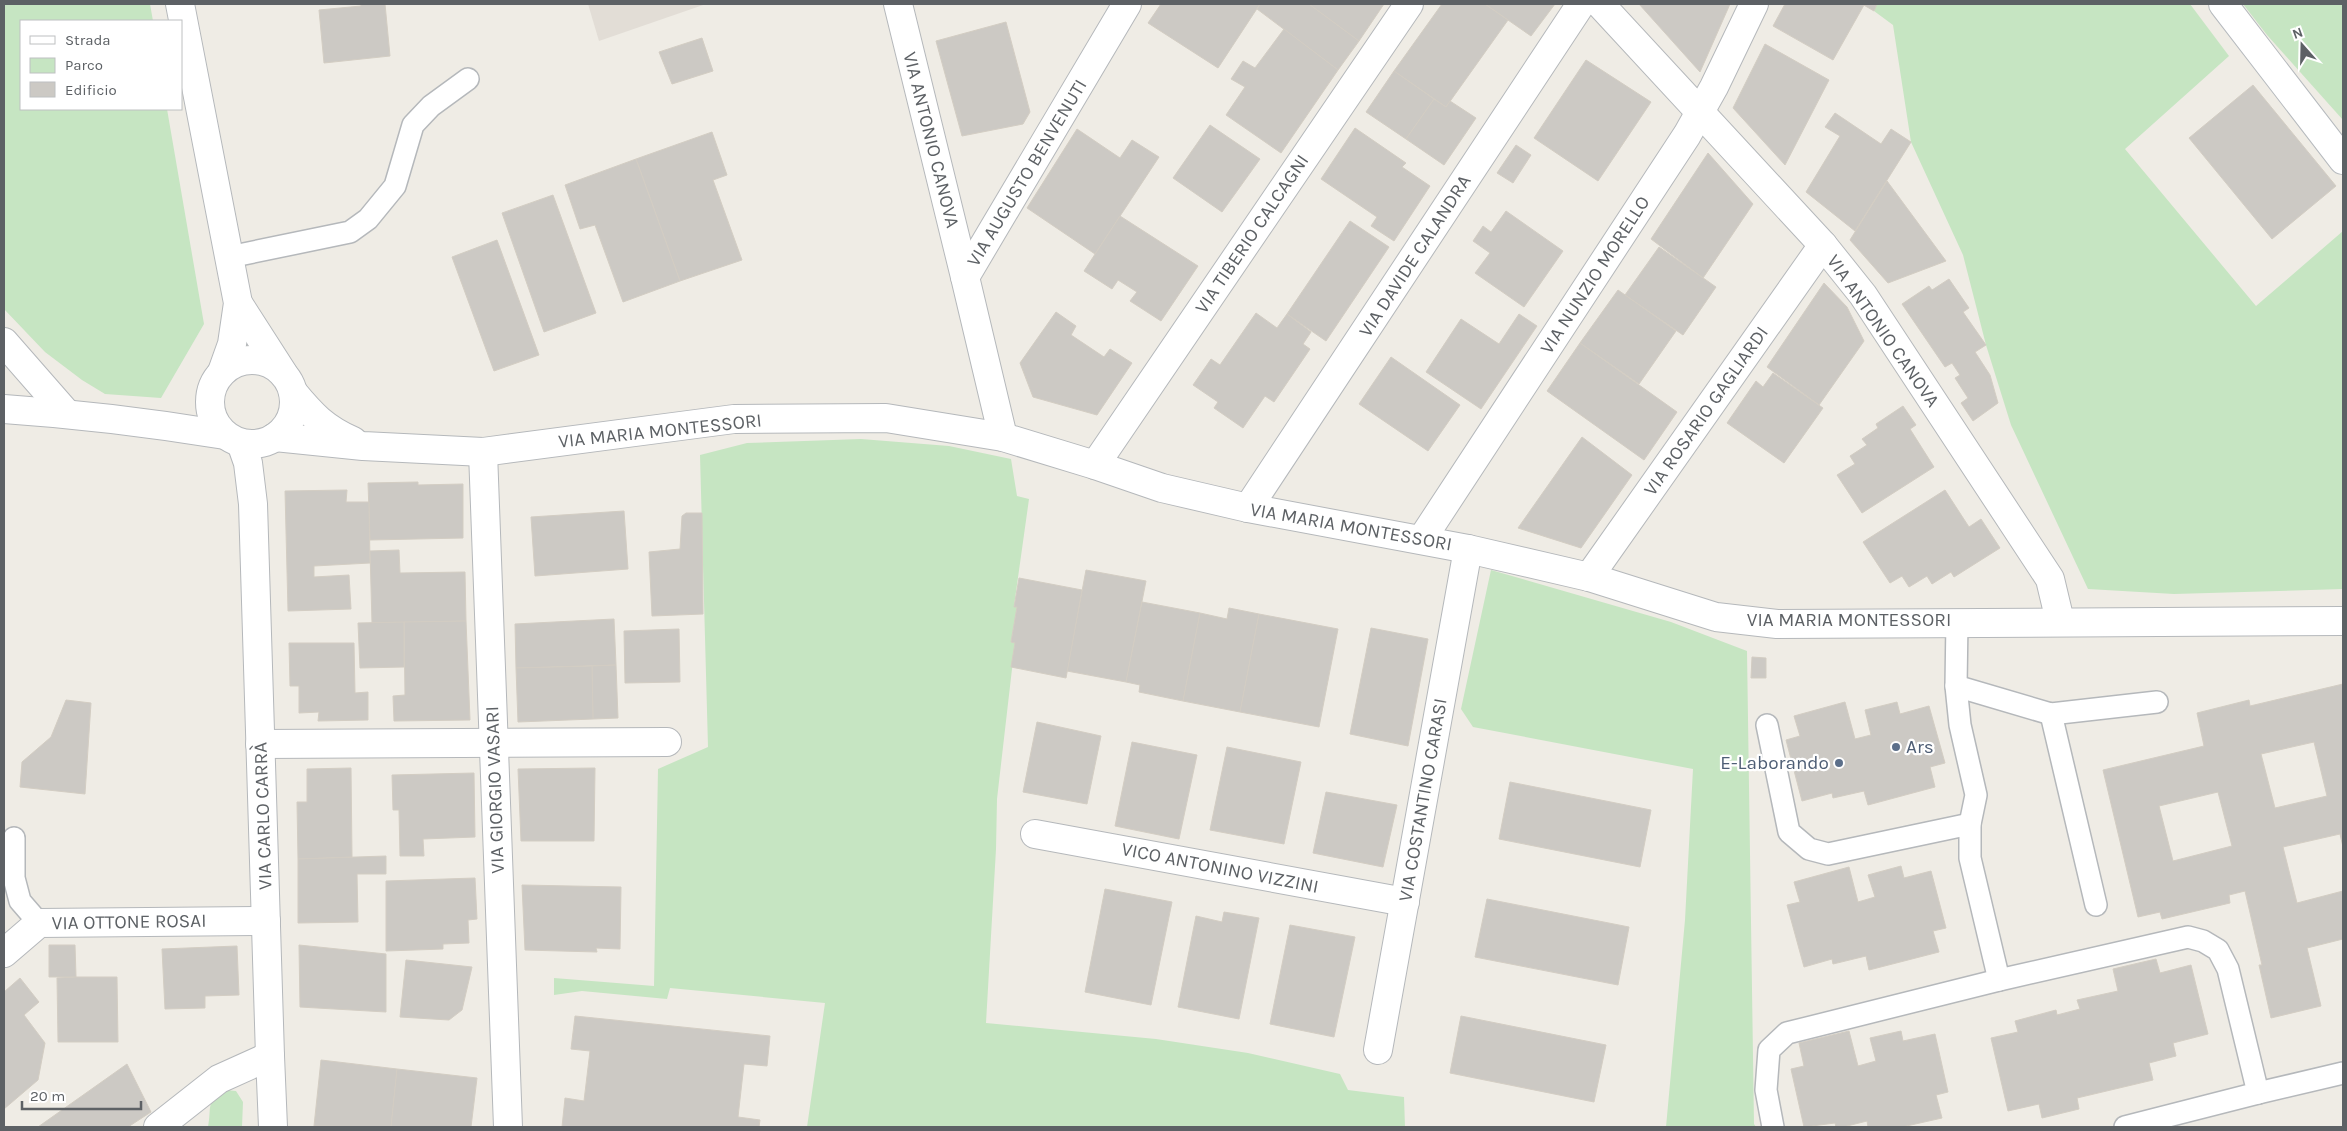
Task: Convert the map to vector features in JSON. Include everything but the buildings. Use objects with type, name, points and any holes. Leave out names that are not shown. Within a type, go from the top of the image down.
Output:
[{"type":"street","points":[[4,410],[67,414],[162,424],[185,412],[217,380],[237,363],[254,360],[271,364],[289,384],[294,409],[287,425],[252,439],[214,422],[210,404],[217,380],[232,344],[238,303],[180,4]]},
{"type":"street","name":"VIA ANTONIO CANOVA","points":[[898,4],[965,277]]},
{"type":"street","name":"VIA AUGUSTO BENVENUTI","points":[[1003,437],[965,277],[1127,4]]},
{"type":"street","name":"VIA TIBERIO CALCAGNI","points":[[1095,465],[1409,4]]},
{"type":"street","name":"VIA DAVIDE CALANDRA","points":[[1248,508],[1581,4]]},
{"type":"street","name":"VIA ANTONIO CANOVA","points":[[1600,4],[1823,245],[1863,295],[2050,580],[2060,621]]},
{"type":"street","name":"VIA NUNZIO MORELLO","points":[[1422,540],[1687,135],[1701,111],[1754,4]]},
{"type":"street","points":[[2223,4],[2343,160]]},
{"type":"street","name":"VIA ROSARIO GAGLIARDI","points":[[1589,577],[1823,245]]},
{"type":"street","points":[[238,303],[289,384],[313,416],[333,432],[363,446]]},
{"type":"street","points":[[4,342],[67,414]]},
{"type":"street","name":"VIA MARIA MONTESSORI","points":[[162,424],[252,439],[484,452],[734,419],[886,418],[1003,437],[1162,488],[1248,508],[1468,549],[1589,577],[1716,617],[1777,624],[1957,621],[2343,621]]},
{"type":"street","name":"VIA CARLO CARRÀ","points":[[252,439],[248,463],[253,504],[270,1056],[274,1127]]},
{"type":"street","name":"VIA GIORGIO VASARI","points":[[484,452],[508,1127]]},
{"type":"street","name":"VIA COSTANTINO CARASI","points":[[1378,1050],[1468,549]]},
{"type":"street","points":[[260,744],[667,742]]},
{"type":"street","name":"VICO ANTONINO VIZZINI","points":[[1035,834],[1405,902]]},
{"type":"street","name":"VIA OTTONE ROSAI","points":[[4,953],[39,923],[266,920]]},
{"type":"street","points":[[158,1127],[220,1079],[270,1056]]},
{"type":"lane","points":[[229,257],[350,232],[368,219],[395,186],[413,125],[431,106],[468,79]]},
{"type":"lane","points":[[1957,621],[1958,657],[1956,686],[1960,725],[1976,795],[1970,824],[1970,858],[1999,980]]},
{"type":"lane","points":[[1956,686],[2051,714],[2156,702]]},
{"type":"lane","points":[[2051,714],[2096,905]]},
{"type":"lane","points":[[1767,724],[1789,832],[1809,849],[1828,854],[1970,824]]},
{"type":"lane","points":[[14,838],[14,878],[20,901],[39,923]]},
{"type":"lane","points":[[1773,1127],[1766,1090],[1769,1050],[1787,1033],[1999,980],[2188,937],[2203,941],[2218,950],[2228,970],[2258,1093]]},
{"type":"lane","points":[[2125,1127],[2343,1073]]},
{"type":"shaded area","points":[[588,4],[706,4],[599,41]]},
{"type":"green space","points":[[4,4],[150,4],[153,20],[20,20],[20,110],[167,110],[204,324],[161,398],[105,394],[82,380],[45,352],[4,309]]},
{"type":"green space","points":[[1877,4],[2190,4],[2229,56],[2125,149],[2256,306],[2343,231],[2343,589],[2174,594],[2088,589],[2011,425],[1986,345],[1963,255],[1911,142],[1893,25],[1874,11]]},
{"type":"green space","points":[[2243,4],[2343,4],[2343,120],[2267,35]]},
{"type":"green space","points":[[861,439],[949,446],[1011,459],[1017,496],[1029,499],[1014,606],[1017,607],[1011,642],[1015,643],[997,799],[986,1023],[1156,1039],[1248,1053],[1340,1074],[1348,1090],[1404,1097],[1405,1127],[807,1127],[825,1003],[670,988],[667,999],[582,991],[554,995],[554,978],[654,986],[658,769],[708,747],[700,455],[747,443]]},
{"type":"green space","points":[[1491,570],[1671,622],[1747,651],[1754,1124],[1756,1127],[1666,1127],[1685,920],[1693,769],[1473,727],[1461,709]]},
{"type":"green space","points":[[225,1090],[236,1091],[243,1102],[242,1127],[208,1127],[210,1105],[214,1098]]},
{"type":"place","name":"Ars","points":[[1896,747]]},
{"type":"place","name":"E-Laborando","points":[[1839,763]]}]
